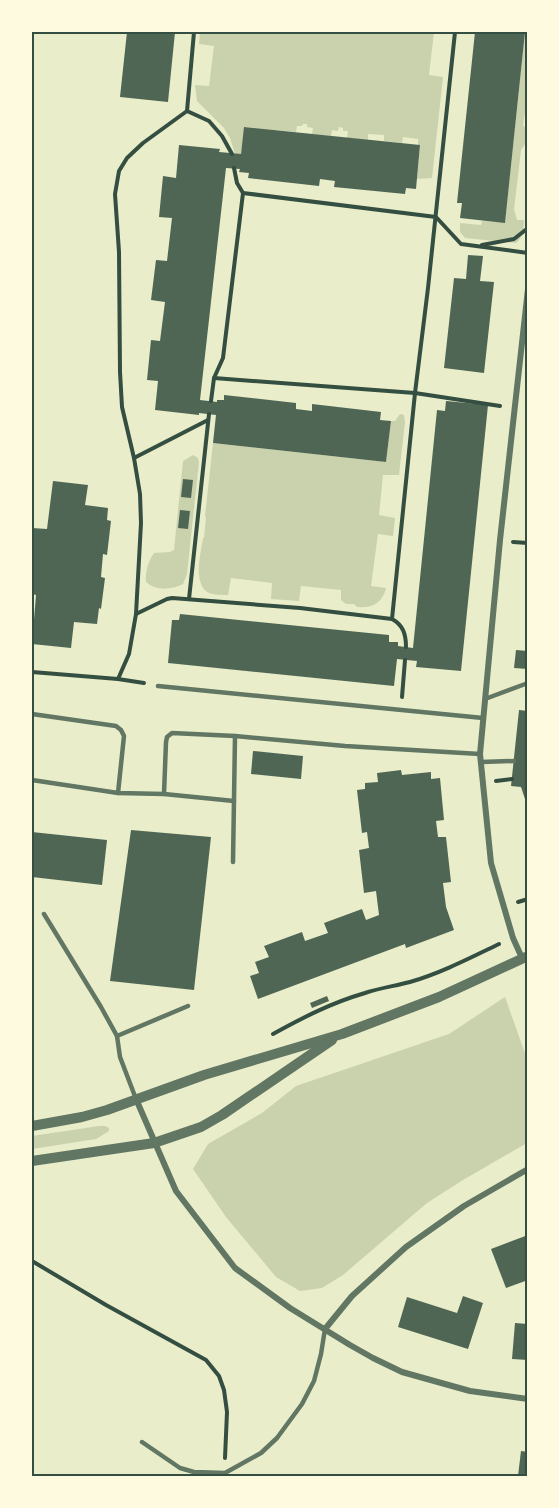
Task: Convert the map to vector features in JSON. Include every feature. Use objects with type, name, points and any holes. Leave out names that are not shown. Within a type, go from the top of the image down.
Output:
[{"type":"street","points":[[32,1126],[82,1117],[204,1075],[342,1034],[439,997],[525,957],[513,938],[491,863],[480,754],[528,289]]},
{"type":"street","points":[[32,1161],[154,1143],[201,1127],[342,1034]]},
{"type":"street","points":[[136,1099],[176,1191],[235,1268],[290,1308],[373,1358],[402,1371],[470,1391],[528,1399]]},
{"type":"street","points":[[325,1329],[352,1296],[406,1247],[464,1206],[528,1169]]},
{"type":"lane","points":[[485,699],[528,683]]},
{"type":"lane","points":[[158,686],[483,718]]},
{"type":"lane","points":[[32,714],[116,726],[121,730],[124,736],[118,793]]},
{"type":"lane","points":[[164,794],[166,742],[167,736],[172,733],[480,754]]},
{"type":"lane","points":[[233,862],[235,736]]},
{"type":"lane","points":[[481,762],[514,761]]},
{"type":"lane","points":[[32,780],[118,793],[164,794],[234,801]]},
{"type":"lane","points":[[44,914],[117,1036],[120,1057],[136,1099]]},
{"type":"lane","points":[[117,1036],[188,1006]]},
{"type":"lane","points":[[142,1442],[180,1468],[194,1472],[225,1473],[261,1453],[277,1438],[302,1404],[314,1381],[325,1329]]},
{"type":"path","points":[[118,678],[129,654],[136,614],[141,523],[140,494],[122,407],[119,252],[115,194],[119,171],[127,158],[143,143],[187,111],[195,32]]},
{"type":"path","points":[[392,619],[455,32]]},
{"type":"path","points":[[187,111],[209,121],[222,136],[232,154]]},
{"type":"path","points":[[211,401],[214,378],[223,358],[243,193],[237,183],[234,168]]},
{"type":"path","points":[[243,193],[436,217],[461,244],[528,253]]},
{"type":"path","points":[[478,246],[514,238],[528,228]]},
{"type":"path","points":[[214,378],[415,393],[505,406],[515,413]]},
{"type":"path","points":[[189,599],[209,414]]},
{"type":"path","points":[[134,458],[208,420]]},
{"type":"path","points":[[136,614],[172,598],[300,608],[392,619],[403,628],[405,647]]},
{"type":"path","points":[[402,710],[405,660]]},
{"type":"path","points":[[32,672],[118,678],[158,686]]},
{"type":"path","points":[[515,904],[528,899]]},
{"type":"path","points":[[269,1036],[315,1011],[367,992],[412,982],[513,938]]},
{"type":"path","points":[[32,1261],[206,1360],[219,1376],[224,1390],[227,1412],[225,1473]]},
{"type":"green space","points":[[200,32],[434,32],[429,75],[443,77],[432,178],[417,179],[420,146],[418,139],[403,137],[402,143],[384,141],[384,135],[368,134],[368,140],[347,138],[348,131],[343,131],[343,128],[339,127],[338,131],[332,130],[331,136],[312,134],[313,128],[307,127],[307,124],[297,126],[296,132],[245,127],[241,154],[235,154],[224,128],[197,101],[195,85],[209,86],[214,46],[199,44]]},
{"type":"green space","points":[[525,32],[527,32],[528,95],[523,125],[527,130],[527,141],[521,150],[514,209],[517,220],[524,220],[523,233],[516,243],[465,238],[460,232],[460,223],[481,225],[482,221],[505,222]]},
{"type":"green space","points":[[400,414],[404,415],[405,422],[399,475],[383,475],[379,515],[395,518],[393,536],[378,534],[371,586],[386,588],[382,598],[376,604],[357,607],[341,600],[341,590],[301,586],[299,601],[271,599],[272,583],[231,578],[228,595],[211,594],[204,589],[199,576],[199,568],[213,443],[386,462],[391,421],[395,421]]},
{"type":"green space","points":[[193,455],[198,458],[199,462],[187,574],[183,584],[178,586],[164,589],[154,587],[146,582],[147,567],[154,553],[174,550],[183,461]]},
{"type":"green space","points":[[505,997],[527,1059],[527,1143],[427,1203],[343,1275],[322,1288],[300,1291],[276,1277],[226,1217],[193,1169],[208,1144],[262,1113],[296,1086],[449,1034]]},
{"type":"green space","points":[[99,1126],[109,1128],[109,1131],[96,1139],[32,1149],[32,1136]]},
{"type":"building","points":[[127,32],[175,32],[168,102],[120,97]]},
{"type":"building","points":[[475,32],[525,32],[505,223],[460,218],[462,203],[457,203]]},
{"type":"building","points":[[244,127],[420,145],[416,189],[406,188],[405,194],[334,187],[335,181],[320,179],[319,186],[248,178],[249,173],[239,172],[240,169],[226,168],[200,400],[217,402],[217,400],[224,400],[224,395],[296,403],[296,409],[312,411],[312,404],[381,412],[380,420],[391,421],[386,462],[213,443],[216,415],[155,410],[158,381],[147,380],[151,340],[160,341],[165,302],[151,300],[156,260],[167,261],[172,218],[159,217],[163,176],[176,178],[179,145],[220,149],[219,152],[241,154]]},
{"type":"building","points":[[468,255],[483,256],[480,281],[494,282],[484,373],[444,368],[454,278],[466,279]]},
{"type":"building","points":[[446,401],[488,405],[461,671],[416,667],[417,661],[397,659],[394,686],[168,663],[172,620],[179,620],[180,614],[389,635],[389,642],[398,642],[398,646],[413,648],[437,410],[445,411]]},
{"type":"building","points":[[183,479],[193,480],[191,498],[181,497]]},
{"type":"building","points":[[53,481],[88,485],[85,505],[108,508],[107,520],[111,521],[107,555],[103,554],[101,577],[105,578],[97,624],[74,622],[71,648],[32,644],[36,595],[32,594],[32,528],[47,529]]},
{"type":"building","points":[[180,510],[190,511],[188,529],[178,528]]},
{"type":"building","points":[[516,650],[528,651],[528,669],[514,668]]},
{"type":"building","points":[[519,710],[528,711],[527,805],[521,787],[511,786]]},
{"type":"building","points":[[253,751],[303,756],[301,779],[251,774]]},
{"type":"building","points":[[401,770],[402,775],[431,772],[431,779],[440,778],[444,820],[436,821],[438,837],[446,837],[451,882],[443,883],[446,907],[454,930],[406,948],[405,944],[258,999],[250,976],[259,973],[255,962],[269,957],[264,946],[302,932],[305,941],[328,933],[324,923],[362,909],[366,920],[379,915],[376,891],[364,893],[359,850],[369,848],[367,832],[362,833],[357,790],[365,789],[365,783],[378,782],[377,773]]},
{"type":"building","points":[[131,830],[211,837],[194,990],[110,981]]},
{"type":"building","points":[[32,832],[107,840],[102,885],[32,877]]},
{"type":"building","points":[[327,996],[329,1001],[312,1008],[310,1003]]},
{"type":"building","points":[[528,1235],[528,1280],[506,1288],[491,1249]]},
{"type":"building","points":[[463,1296],[483,1303],[468,1349],[398,1327],[407,1297],[457,1313]]},
{"type":"building","points":[[515,1323],[528,1324],[528,1360],[512,1359]]},
{"type":"building","points":[[521,1451],[528,1452],[528,1476],[518,1476]]}]
